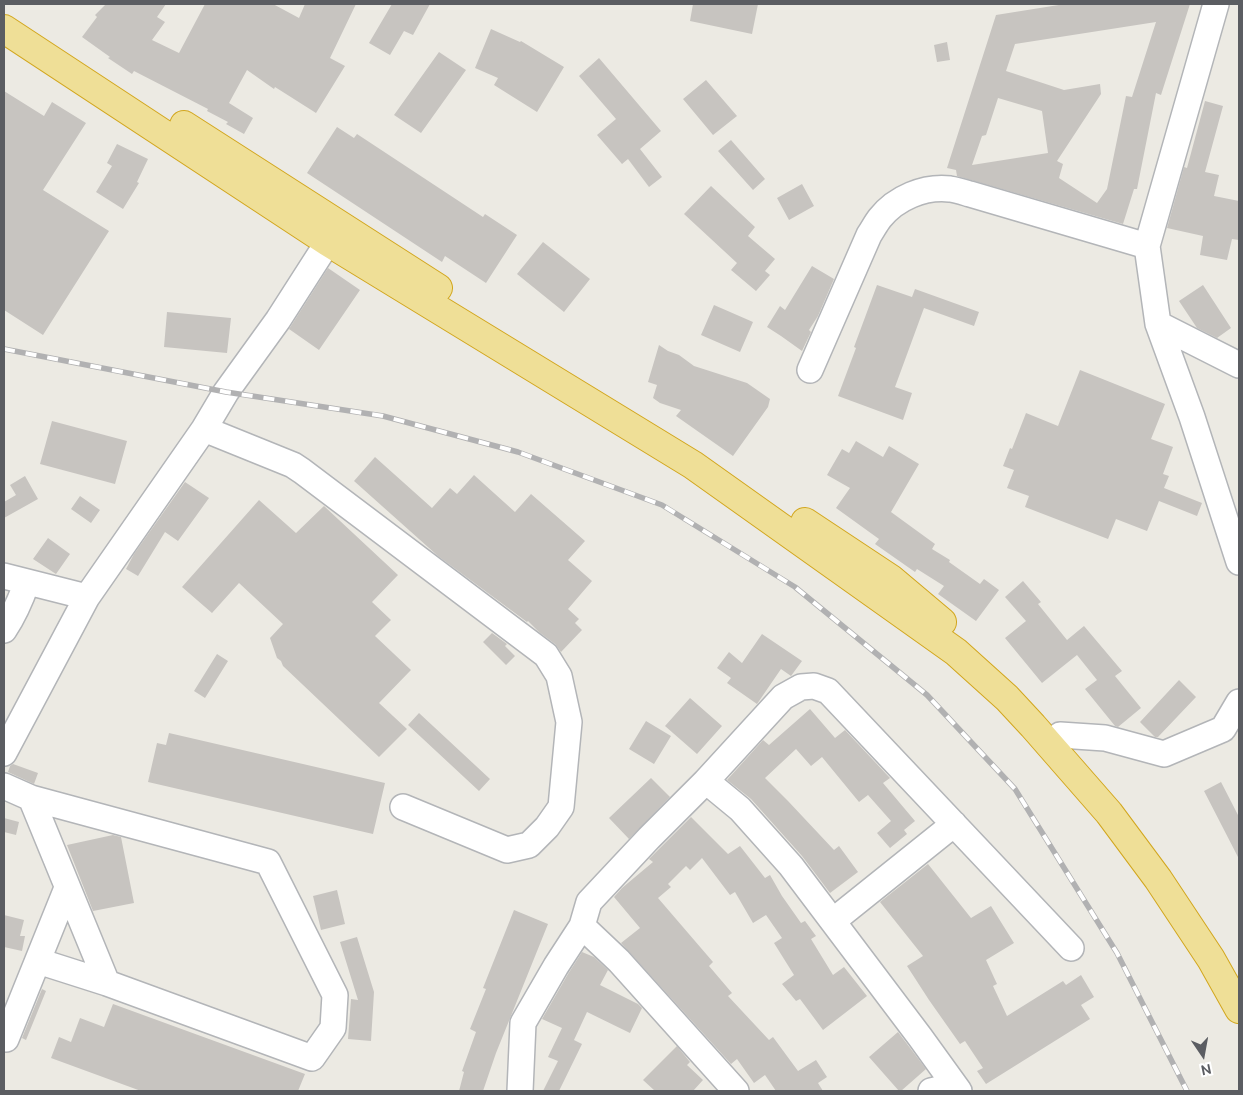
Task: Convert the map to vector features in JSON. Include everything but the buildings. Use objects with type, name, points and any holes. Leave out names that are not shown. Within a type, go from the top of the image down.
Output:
[{"type":"highway","points":[[4,10],[787,510],[891,579],[987,659],[1078,754],[1131,814],[1167,862],[1215,932],[1239,972]]},
{"type":"highway","points":[[4,29],[328,242],[693,465],[956,652],[1034,726],[1109,813],[1158,878],[1211,959],[1239,1009]]},
{"type":"street","points":[[1216,4],[1147,246],[1158,324],[1192,417],[1239,562]]},
{"type":"street","points":[[810,370],[869,235],[880,218],[894,204],[911,194],[930,189],[950,189],[1147,246]]},
{"type":"street","points":[[4,753],[87,597],[204,429],[226,392],[278,320],[328,242]]},
{"type":"street","points":[[1158,324],[1239,365]]},
{"type":"street","points":[[204,429],[293,465],[302,471],[546,655],[559,676],[569,722],[561,807],[547,827],[529,846],[507,850],[402,807]]},
{"type":"street","points":[[4,576],[87,597]]},
{"type":"street","points":[[4,630],[10,621],[27,582]]},
{"type":"street","points":[[520,1091],[523,1023],[582,926],[589,902],[706,781],[783,697],[801,687],[814,686],[828,691],[1071,948]]},
{"type":"street","points":[[1060,735],[1106,738],[1164,754],[1223,729],[1239,702]]},
{"type":"street","points":[[706,781],[740,809],[791,866],[958,1090]]},
{"type":"street","points":[[4,786],[31,798],[268,862],[335,995],[333,1028],[312,1058],[107,983],[38,961]]},
{"type":"street","points":[[31,798],[107,983]]},
{"type":"street","points":[[833,921],[954,824]]},
{"type":"street","points":[[6,1039],[67,888]]},
{"type":"street","points":[[582,926],[619,961],[736,1091]]},
{"type":"street","points":[[931,1091],[944,1088],[958,1090]]},
{"type":"railway","points":[[4,349],[226,392],[383,416],[518,452],[662,505],[795,587],[927,695],[1015,789],[1117,953],[1187,1091]]}]
